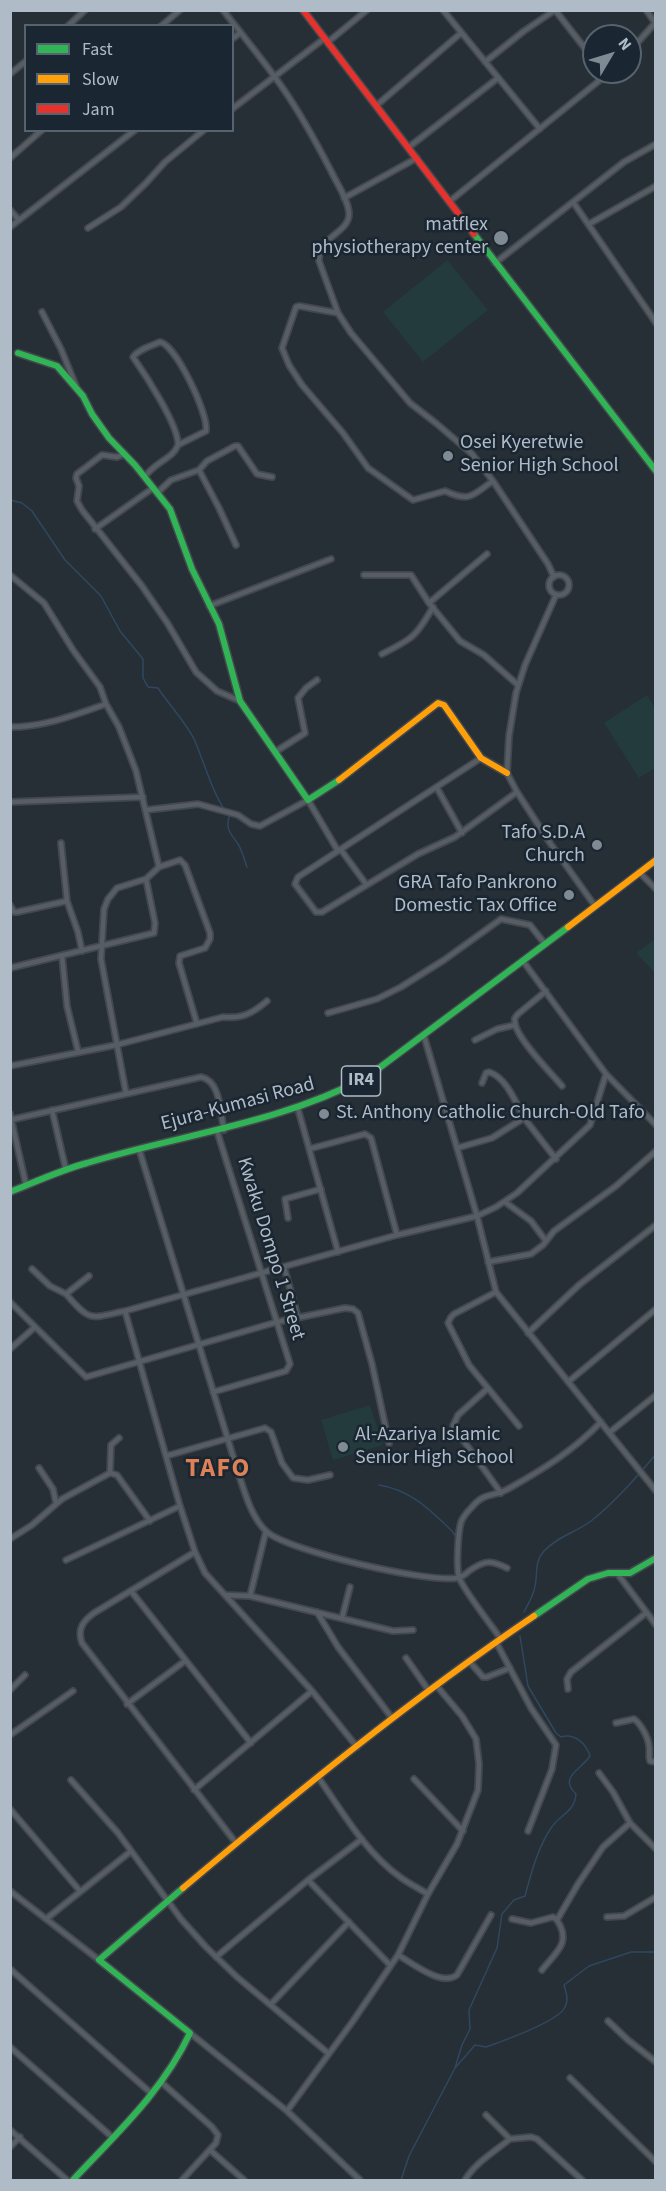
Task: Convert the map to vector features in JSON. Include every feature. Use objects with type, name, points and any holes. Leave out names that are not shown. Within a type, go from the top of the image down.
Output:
[{"type":"street","points":[[70,24],[86,10]]},
{"type":"street","points":[[163,24],[180,10]]},
{"type":"street","points":[[223,10],[233,24]]},
{"type":"street","points":[[303,10],[656,471]]},
{"type":"street","points":[[234,106],[367,10]]},
{"type":"street","points":[[443,10],[540,129]]},
{"type":"street","points":[[485,62],[555,10],[582,45]]},
{"type":"street","points":[[642,38],[655,23],[647,11]]},
{"type":"street","points":[[234,25],[307,125],[344,198],[349,213],[348,221],[321,247],[319,254],[319,261],[338,313],[351,333],[410,403],[472,454],[493,481],[548,564],[554,577]]},
{"type":"street","points":[[234,38],[240,33]]},
{"type":"street","points":[[377,105],[461,33]]},
{"type":"street","points":[[10,74],[24,63]]},
{"type":"street","points":[[409,147],[498,78]]},
{"type":"street","points":[[450,201],[594,84]]},
{"type":"street","points":[[10,158],[40,132]]},
{"type":"street","points":[[10,227],[132,132]]},
{"type":"street","points":[[88,228],[121,207],[147,183],[165,162],[202,132]]},
{"type":"street","points":[[495,263],[624,162],[656,144]]},
{"type":"street","points":[[344,198],[417,158]]},
{"type":"street","points":[[589,224],[656,186]]},
{"type":"street","points":[[573,202],[656,323]]},
{"type":"street","points":[[10,210],[19,220]]},
{"type":"street","points":[[338,313],[296,307],[282,348],[302,385],[368,468],[413,500],[445,491],[460,498],[468,498],[493,481]]},
{"type":"street","points":[[42,312],[61,349],[76,386],[98,422],[170,509],[192,569],[222,634],[240,701],[308,800],[339,850],[366,884]]},
{"type":"street","points":[[145,477],[151,467],[171,455],[178,445],[172,423],[133,357],[143,349],[160,342],[167,344],[184,369],[207,423],[206,431],[178,445]]},
{"type":"street","points":[[18,353],[57,366],[76,386]]},
{"type":"street","points":[[95,529],[171,480],[199,470],[207,461],[238,446],[257,474],[272,477]]},
{"type":"street","points":[[125,454],[117,457],[102,455],[75,476],[79,486],[78,504],[95,529],[142,586],[168,624],[196,672],[218,691],[240,701]]},
{"type":"street","points":[[199,470],[236,545]]},
{"type":"street","points":[[429,603],[487,554]]},
{"type":"street","points":[[209,606],[331,559]]},
{"type":"street","points":[[364,575],[411,574],[429,603],[460,641],[484,655],[518,685]]},
{"type":"street","points":[[10,575],[49,609],[73,650],[97,681],[106,704],[119,727],[143,797],[159,867]]},
{"type":"street","points":[[559,575],[564,577],[569,584],[567,592],[556,595],[549,587],[550,581],[559,575]]},
{"type":"street","points":[[556,595],[518,685],[509,736],[507,773],[517,792],[595,906]]},
{"type":"street","points":[[382,654],[413,638],[433,608]]},
{"type":"street","points":[[275,752],[305,733],[298,698],[317,680]]},
{"type":"street","points":[[146,810],[198,804],[238,814],[251,824],[264,825],[331,786],[438,703],[444,705],[481,758],[507,773]]},
{"type":"street","points":[[10,727],[42,724],[106,704]]},
{"type":"street","points":[[481,758],[296,880],[296,886],[309,904],[318,913],[418,855],[462,833],[517,792]]},
{"type":"street","points":[[437,788],[462,833]]},
{"type":"street","points":[[10,802],[143,797]]},
{"type":"street","points":[[61,843],[67,901],[82,951]]},
{"type":"street","points":[[26,1185],[11,1118],[126,1093],[101,959],[104,909],[112,892],[117,888],[146,879],[159,867],[180,860],[183,861],[210,933],[210,939],[205,948],[180,956],[179,963],[197,1024]]},
{"type":"street","name":"Ejura-Kumasi Road","points":[[10,1192],[66,1170],[298,1108],[351,1087],[424,1036],[656,860]]},
{"type":"street","points":[[639,872],[656,889]]},
{"type":"street","points":[[10,968],[153,933],[154,923],[146,879]]},
{"type":"street","points":[[10,905],[14,912],[17,912],[67,901]]},
{"type":"street","points":[[328,1013],[377,999],[401,987],[444,960],[501,919],[530,925],[546,944]]},
{"type":"street","points":[[62,956],[67,1006],[78,1051]]},
{"type":"street","points":[[523,961],[606,1074],[656,1125]]},
{"type":"street","points":[[546,991],[518,1014],[514,1019],[515,1025],[522,1038],[562,1086]]},
{"type":"street","points":[[10,1066],[116,1045],[224,1017],[237,1018],[255,1011],[267,1001]]},
{"type":"street","points":[[475,1040],[497,1029],[515,1025]]},
{"type":"street","points":[[424,1036],[477,1216],[496,1292],[656,1491]]},
{"type":"street","points":[[482,1083],[486,1073],[496,1075],[506,1086],[524,1118],[556,1159]]},
{"type":"street","points":[[32,1269],[50,1286],[66,1294],[92,1318],[184,1295],[397,1235],[477,1216],[505,1202],[556,1159],[590,1125],[606,1074]]},
{"type":"street","name":"Kwaku Dompo 1 Street","points":[[126,1093],[198,1078],[206,1078],[214,1086],[221,1130],[261,1273],[290,1364],[289,1369],[213,1392]]},
{"type":"street","points":[[298,1108],[338,1252]]},
{"type":"street","points":[[52,1110],[66,1170]]},
{"type":"street","points":[[457,1148],[492,1138],[524,1118]]},
{"type":"street","points":[[309,1149],[365,1134],[369,1136],[397,1235]]},
{"type":"street","points":[[139,1149],[228,1440],[248,1498],[266,1531],[286,1542],[410,1575],[459,1578],[486,1562],[494,1562],[507,1569]]},
{"type":"street","points":[[488,1262],[531,1254],[554,1231],[616,1186],[656,1151]]},
{"type":"street","points":[[288,1218],[285,1199],[321,1189]]},
{"type":"street","points":[[505,1202],[531,1221],[546,1241]]},
{"type":"street","points":[[528,1334],[579,1285],[656,1225]]},
{"type":"street","points":[[284,1267],[298,1318]]},
{"type":"street","points":[[66,1294],[89,1276]]},
{"type":"street","points":[[496,1292],[454,1314],[448,1323],[469,1365],[519,1426]]},
{"type":"street","points":[[10,1302],[86,1377],[277,1322],[345,1308],[353,1309],[358,1313],[389,1443]]},
{"type":"street","points":[[568,1382],[656,1310]]},
{"type":"street","points":[[125,1311],[180,1506],[195,1552],[205,1573],[312,1691],[357,1747]]},
{"type":"street","points":[[10,1349],[35,1327]]},
{"type":"street","points":[[488,1389],[458,1415],[453,1426],[454,1431],[501,1493]]},
{"type":"street","points":[[610,1432],[656,1395]]},
{"type":"street","points":[[528,1831],[552,1769],[556,1745],[531,1708],[498,1640],[459,1578],[459,1537],[463,1518],[481,1498],[501,1493],[569,1452],[601,1422]]},
{"type":"street","points":[[166,1456],[267,1428],[271,1432],[282,1463],[293,1478],[308,1480],[330,1475]]},
{"type":"street","points":[[110,1473],[111,1445],[119,1437]]},
{"type":"street","points":[[39,1468],[53,1489],[56,1503]]},
{"type":"street","points":[[10,1539],[56,1503],[110,1473]]},
{"type":"street","points":[[110,1473],[117,1476],[150,1521]]},
{"type":"street","points":[[66,1560],[180,1506]]},
{"type":"street","points":[[250,1596],[266,1531]]},
{"type":"street","points":[[195,1552],[86,1619],[80,1628],[80,1635],[82,1643],[236,1843]]},
{"type":"street","points":[[99,1960],[236,1843],[318,1777],[392,1718],[498,1640],[588,1579],[600,1574],[635,1571],[656,1558]]},
{"type":"street","points":[[617,1573],[656,1625]]},
{"type":"street","points":[[342,1618],[350,1587]]},
{"type":"street","points":[[131,1591],[251,1743]]},
{"type":"street","points":[[226,1595],[250,1596],[393,1631],[413,1630]]},
{"type":"street","points":[[317,1612],[338,1647],[392,1718]]},
{"type":"street","points":[[568,1689],[567,1679],[575,1668],[646,1612]]},
{"type":"street","points":[[406,1658],[429,1690]]},
{"type":"street","points":[[128,1704],[185,1661]]},
{"type":"street","points":[[469,1661],[483,1677],[510,1668]]},
{"type":"street","points":[[10,1690],[25,1676]]},
{"type":"street","points":[[287,2110],[353,2021],[398,1955],[463,1831],[478,1790],[476,1739],[462,1716],[436,1685]]},
{"type":"street","points":[[10,1735],[73,1690]]},
{"type":"street","points":[[194,1790],[312,1691]]},
{"type":"street","points":[[616,1723],[634,1719],[639,1722],[648,1742],[648,1758],[656,1762]]},
{"type":"street","points":[[599,1773],[613,1792],[630,1823],[656,1849]]},
{"type":"street","points":[[318,1777],[362,1839],[394,1873],[428,1894]]},
{"type":"street","points":[[414,1779],[463,1831]]},
{"type":"street","points":[[71,1780],[118,1833],[168,1901],[216,1957],[328,2053]]},
{"type":"street","points":[[10,1809],[80,1891]]},
{"type":"street","points":[[557,1920],[603,1847],[630,1823]]},
{"type":"street","points":[[216,1957],[308,1880],[362,1839]]},
{"type":"street","points":[[649,1841],[656,1841]]},
{"type":"street","points":[[46,1919],[130,1852]]},
{"type":"street","points":[[308,1880],[390,1965]]},
{"type":"street","points":[[10,1891],[287,2110],[360,2181]]},
{"type":"street","points":[[607,1917],[624,1916],[656,1897]]},
{"type":"street","points":[[398,1955],[436,1977],[447,1980],[453,1978],[457,1975],[491,1915]]},
{"type":"street","points":[[512,1919],[531,1923],[548,1917],[557,1920],[564,1934],[564,1941],[542,1970]]},
{"type":"street","points":[[271,2004],[349,1922]]},
{"type":"street","points":[[10,1969],[152,2094]]},
{"type":"street","points":[[608,2020],[656,2062]]},
{"type":"street","points":[[73,2181],[152,2094],[186,2045],[190,2033]]},
{"type":"street","points":[[10,2047],[112,2137]]},
{"type":"street","points":[[570,2078],[656,2162]]},
{"type":"street","points":[[161,2082],[218,2135],[210,2150],[182,2181]]},
{"type":"street","points":[[486,2115],[510,2139]]},
{"type":"street","points":[[10,2130],[67,2181]]},
{"type":"street","points":[[465,2181],[469,2174],[510,2139],[534,2137],[582,2181]]},
{"type":"street","points":[[10,2147],[20,2138]]},
{"type":"street","points":[[210,2150],[244,2181]]},
{"type":"green space","points":[[447,260],[488,310],[423,362],[383,312]]},
{"type":"green space","points":[[647,695],[655,708],[655,768],[639,778],[604,723]]},
{"type":"green space","points":[[655,939],[655,973],[636,953]]},
{"type":"green space","points":[[370,1405],[383,1445],[333,1460],[321,1420]]},
{"type":"waterway","points":[[10,500],[22,503],[32,511],[65,560],[101,596],[120,631],[143,659],[143,678],[148,687],[158,688],[190,732],[224,809]]},
{"type":"waterway","points":[[230,814],[229,830],[239,846],[247,867]]},
{"type":"waterway","points":[[524,1612],[533,1593],[538,1563],[544,1551],[600,1514],[656,1454]]},
{"type":"waterway","points":[[379,1485],[401,1491],[419,1502],[444,1523],[457,1538]]},
{"type":"waterway","points":[[455,2068],[470,2029],[469,2010],[497,1948],[502,1914],[514,1900],[525,1896],[535,1861],[546,1835],[570,1809],[575,1800],[576,1794],[569,1783],[570,1778],[590,1756],[586,1747],[579,1740],[570,1736],[561,1737],[556,1733],[528,1686],[520,1636]]},
{"type":"waterway","points":[[401,2180],[409,2156],[455,2068],[475,2045],[486,2047],[530,2030],[553,2018],[565,2007],[567,1996],[564,1985],[589,1966],[631,1952],[656,1952]]},
{"type":"traffic: fast","points":[[474,234],[656,471]]},
{"type":"traffic: fast","points":[[18,353],[57,366],[83,396],[92,414],[109,438],[135,465],[170,509],[192,569],[219,624],[240,701],[308,800],[339,780]]},
{"type":"traffic: fast","points":[[10,1192],[77,1166],[265,1117],[333,1093],[367,1077],[568,927]]},
{"type":"traffic: fast","points":[[534,1616],[588,1579],[608,1573],[630,1573],[656,1558]]},
{"type":"traffic: fast","points":[[73,2180],[138,2111],[166,2074],[190,2033],[99,1960],[183,1888]]},
{"type":"traffic: slow","points":[[339,780],[438,703],[444,705],[481,758],[507,773]]},
{"type":"traffic: slow","points":[[568,927],[656,860]]},
{"type":"traffic: slow","points":[[183,1888],[355,1748],[443,1680],[534,1616]]},
{"type":"traffic: jam","points":[[303,10],[474,234]]},
{"type":"place","name":"matflex physiotherapy center","points":[[501,238]]},
{"type":"place","name":"Osei Kyeretwie Senior High School","points":[[448,456]]},
{"type":"place","name":"Tafo S.D.A Church","points":[[597,845]]},
{"type":"place","name":"GRA Tafo Pankrono Domestic Tax Office","points":[[569,895]]},
{"type":"place","name":"St. Anthony Catholic Church-Old Tafo","points":[[324,1114]]},
{"type":"place","name":"Al-Azariya Islamic Senior High School","points":[[343,1447]]},
{"type":"district","name":"TAFO","points":[[218,1470]]}]
